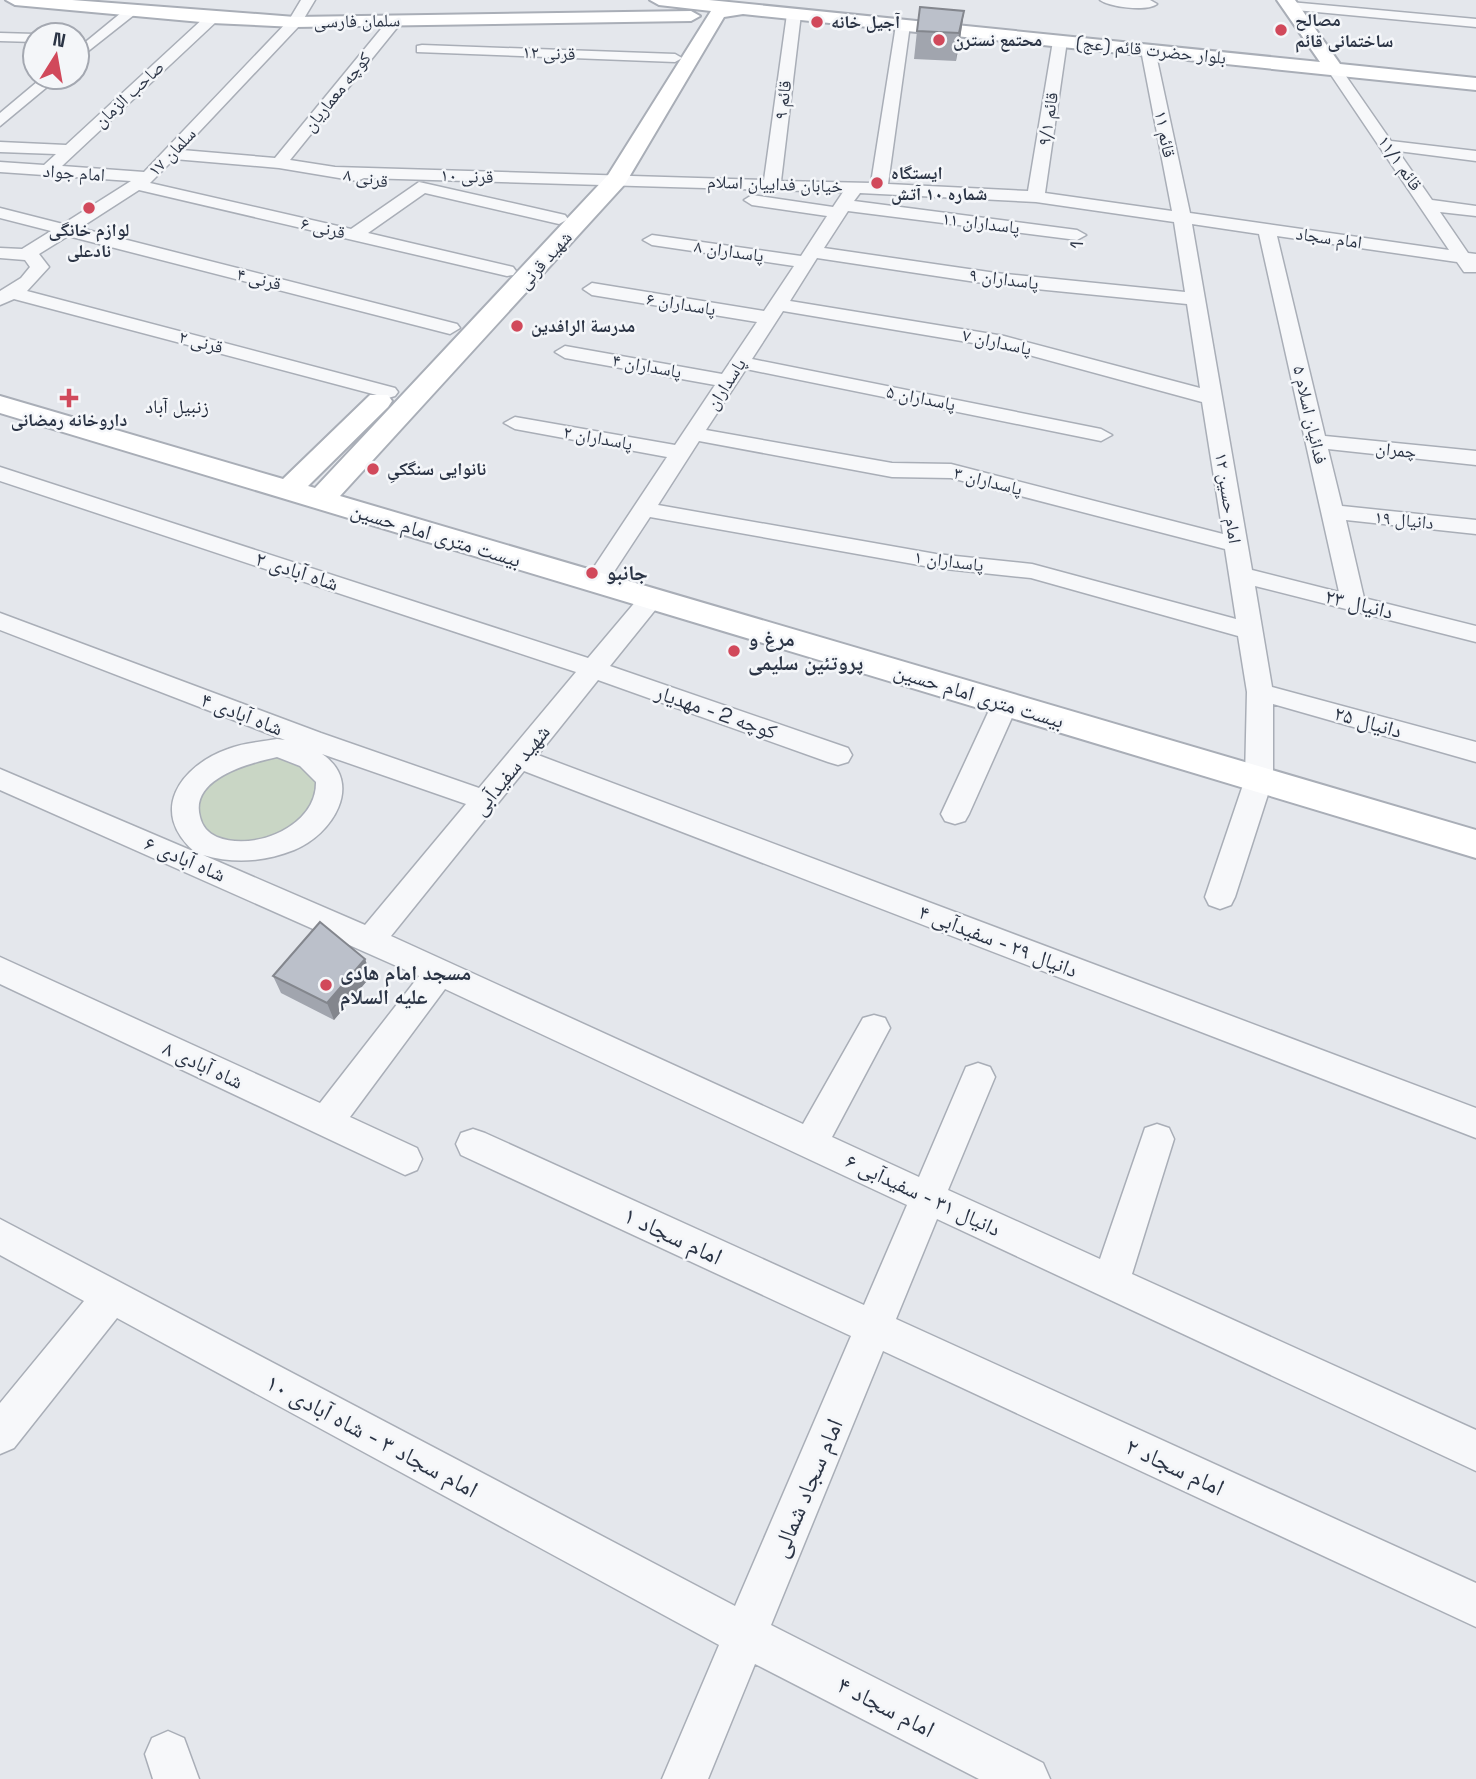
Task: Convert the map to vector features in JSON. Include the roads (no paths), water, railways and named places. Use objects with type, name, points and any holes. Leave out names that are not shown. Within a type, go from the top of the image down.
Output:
[{"type":"main road","name":"سلمان فارسی","points":[[15,0],[212,18],[295,22],[702,11]]},
{"type":"main road","name":"بلوار حضرت قائم (عج)","points":[[659,0],[702,11],[749,4],[1330,64],[1476,84]]},
{"type":"main road","points":[[1288,3],[1330,64]]},
{"type":"main road","name":"بلوار حضرت قائم (عج)","points":[[749,4],[794,14],[1148,50],[1476,74]]},
{"type":"main road","points":[[702,11],[749,4]]},
{"type":"main road","name":"شهید قرنی","points":[[288,491],[559,219],[607,179],[702,11]]},
{"type":"main road","name":"شهید قرنی","points":[[320,500],[639,144],[702,11]]},
{"type":"main road","name":"بیست متری امام حسین","points":[[0,404],[1476,844]]},
{"type":"street","name":"سلمان ۱۷","points":[[27,254],[144,181],[295,22],[308,0]]},
{"type":"street","points":[[1107,0],[1149,6]]},
{"type":"street","points":[[1288,3],[1476,23]]},
{"type":"street","points":[[91,45],[132,11]]},
{"type":"street","name":"قائم ۹","points":[[772,185],[794,14]]},
{"type":"street","name":"صاحب الزمان","points":[[47,171],[212,18]]},
{"type":"street","name":"کوچه معماریان","points":[[279,163],[395,20]]},
{"type":"street","points":[[879,188],[903,25]]},
{"type":"street","points":[[2,38],[21,38]]},
{"type":"street","name":"قائم ۹/۱","points":[[1036,197],[1060,41]]},
{"type":"street","name":"قرنی ۱۲","points":[[422,49],[675,58]]},
{"type":"street","name":"قائم ۱۱","points":[[1148,50],[1182,218]]},
{"type":"street","name":"قائم ۱۱/۱","points":[[1330,64],[1429,205],[1471,258],[1476,280]]},
{"type":"street","points":[[0,121],[35,91]]},
{"type":"street","points":[[639,144],[641,154],[650,164],[696,187]]},
{"type":"street","points":[[1388,145],[1476,156]]},
{"type":"street","points":[[0,146],[69,150]]},
{"type":"street","name":"قرنی ۸","points":[[171,154],[279,163],[337,172],[559,219]]},
{"type":"street","name":"امام جواد","points":[[0,167],[144,181]]},
{"type":"street","name":"قرنی ۱۰","points":[[337,172],[607,179]]},
{"type":"street","name":"خیابان فداییان اسلام","points":[[607,179],[696,187],[855,187],[1036,197],[1182,218]]},
{"type":"street","name":"قرنی ۶","points":[[144,181],[508,271]]},
{"type":"street","name":"پاسداران ۱۱","points":[[696,187],[1077,242]]},
{"type":"street","name":"پاسداران","points":[[596,582],[855,187]]},
{"type":"street","points":[[354,235],[422,188]]},
{"type":"street","name":"1","points":[[1077,242],[1079,203]]},
{"type":"street","points":[[1429,205],[1476,211]]},
{"type":"street","name":"قرنی ۴","points":[[0,213],[450,328]]},
{"type":"street","name":"امام سجاد","points":[[1182,218],[1471,258]]},
{"type":"street","name":"امام حسین ۱۲","points":[[1182,218],[1261,692],[1259,779],[1220,897]]},
{"type":"street","name":"فدائیان اسلام ۵","points":[[1267,229],[1353,602]]},
{"type":"street","name":"پاسداران ۸","points":[[652,240],[809,257]]},
{"type":"street","points":[[0,253],[27,254],[38,261],[40,267],[36,275],[7,296]]},
{"type":"street","name":"پاسداران ۹","points":[[809,257],[1075,280],[1196,299]]},
{"type":"street","name":"پاسداران ۶","points":[[592,289],[773,312]]},
{"type":"street","name":"قرنی ۲","points":[[7,296],[388,392]]},
{"type":"street","name":"پاسداران ۷","points":[[773,312],[1004,342],[1212,398]]},
{"type":"street","name":"پاسداران ۴","points":[[565,352],[728,381]]},
{"type":"street","name":"پاسداران ۵","points":[[740,362],[1101,435]]},
{"type":"street","name":"پاسداران ۲","points":[[515,423],[687,444]]},
{"type":"street","name":"چمران","points":[[1316,441],[1476,458]]},
{"type":"street","name":"پاسداران ۳","points":[[687,444],[892,470],[951,471],[1236,545]]},
{"type":"street","name":"شاه آبادی ۲","points":[[0,474],[593,669]]},
{"type":"street","name":"پاسداران ۱","points":[[644,509],[936,561],[1032,571],[1250,631]]},
{"type":"street","name":"دانیال ۱۹","points":[[1332,512],[1476,527]]},
{"type":"street","name":"دانیال ۲۳","points":[[1241,575],[1476,634]]},
{"type":"street","name":"شهید سفیدآبی","points":[[370,940],[651,599]]},
{"type":"street","name":"شاه آبادی ۴","points":[[0,621],[305,746],[486,801]]},
{"type":"street","name":"کوچه 2 - مهدیار","points":[[593,669],[838,755]]},
{"type":"street","name":"دانیال ۲۵","points":[[1261,692],[1476,752]]},
{"type":"street","points":[[956,814],[1005,704]]},
{"type":"street","points":[[305,746],[326,772],[330,787],[327,803],[318,819],[291,838],[258,850],[197,853],[183,814],[186,797],[195,781],[221,762],[254,750],[305,746]]},
{"type":"street","name":"دانیال ۲۹ - سفیدآبی ۴","points":[[520,759],[1476,1122]]},
{"type":"street","name":"شاه آبادی ۶","points":[[0,779],[197,853],[370,940]]},
{"type":"street","name":"دانیال ۳۱ - سفیدآبی ۶","points":[[370,940],[1476,1451]]},
{"type":"street","name":"شاه آبادی ۸","points":[[0,970],[405,1159]]},
{"type":"street","points":[[326,1122],[440,972]]},
{"type":"street","points":[[811,1143],[874,1028]]},
{"type":"street","name":"امام سجاد شمالی","points":[[685,1779],[978,1077]]},
{"type":"street","points":[[1111,1282],[1157,1139]]},
{"type":"street","name":"امام سجاد ۱","points":[[473,1144],[874,1329]]},
{"type":"street","name":"امام سجاد ۳ - شاه آبادی ۱۰","points":[[0,1236],[746,1635]]},
{"type":"street","points":[[0,1434],[111,1297]]},
{"type":"street","name":"امام سجاد ۲","points":[[874,1329],[1476,1605]]},
{"type":"street","name":"امام سجاد ۴","points":[[746,1635],[1027,1779]]},
{"type":"place","name":"آجیل خانه","points":[[817,22]]},
{"type":"place","name":"مصالح ساختمانی قائم","points":[[1281,30]]},
{"type":"place","name":"محتمع نسترن","points":[[939,40]]},
{"type":"place","name":"ایستگاه شماره ۱۰ آتش","points":[[877,183]]},
{"type":"place","name":"لوازم خانگی نادعلی","points":[[89,208]]},
{"type":"place","name":"مدرسة الرافدین","points":[[517,326]]},
{"type":"place","name":"داروخانه رمضانی","points":[[69,398]]},
{"type":"place","name":"نانوایی سنگکیِ","points":[[373,469]]},
{"type":"place","name":"جانبو","points":[[592,573]]},
{"type":"place","name":"مرغ و پروتئین سلیمی","points":[[734,651]]},
{"type":"place","name":"مسجد امام هادی علیه السلام","points":[[326,985]]},
{"type":"district","name":"زنبیل آباد","points":[[177,406]]}]
